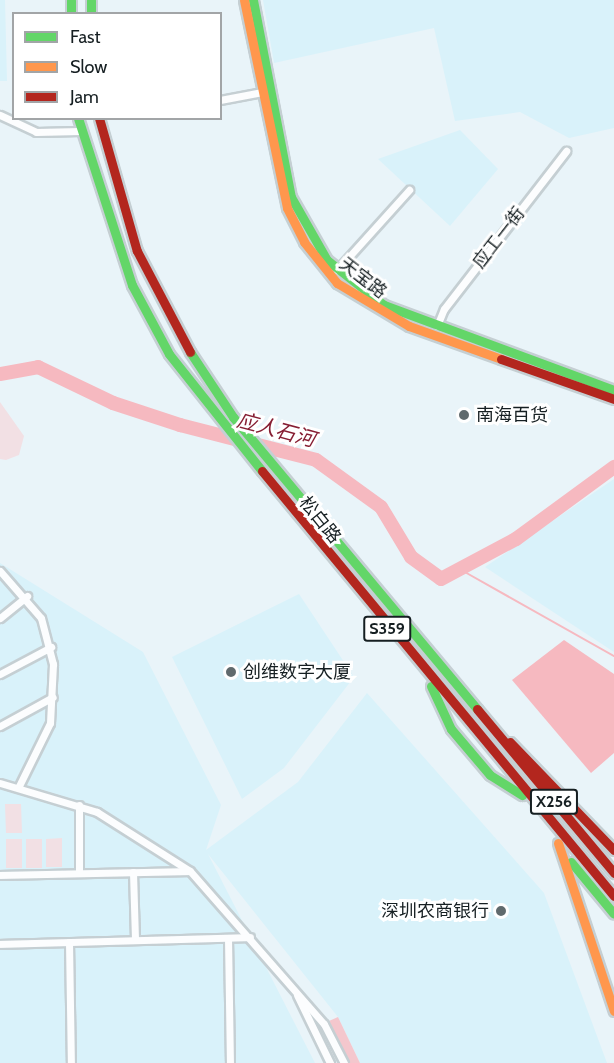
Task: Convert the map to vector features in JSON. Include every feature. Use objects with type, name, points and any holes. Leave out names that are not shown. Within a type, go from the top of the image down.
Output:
[{"type":"main road","name":"天宝路","points":[[244,0],[287,208],[304,242],[337,283],[409,326],[614,399]]},
{"type":"main road","name":"天宝路","points":[[253,0],[291,197],[316,246],[337,270],[368,297],[436,326],[614,390]]},
{"type":"main road","name":"松白路","points":[[78,120],[132,285],[169,354],[244,453],[531,801],[614,896]]},
{"type":"main road","name":"松白路","points":[[100,120],[137,251],[178,334],[233,417],[614,873]]},
{"type":"main road","points":[[428,677],[457,736],[495,779],[531,801]]},
{"type":"main road","name":"S359","points":[[496,731],[532,760],[614,848]]},
{"type":"main road","name":"S359","points":[[531,801],[558,843],[614,914]]},
{"type":"main road","name":"S359","points":[[558,843],[614,1011]]},
{"type":"street","points":[[222,100],[262,92]]},
{"type":"street","points":[[0,115],[36,132],[80,131]]},
{"type":"street","name":"应工一街","points":[[436,326],[444,309],[566,152]]},
{"type":"street","points":[[337,270],[409,190]]},
{"type":"street","points":[[0,571],[27,596],[51,647],[53,697],[46,734],[19,786]]},
{"type":"street","points":[[0,618],[27,596]]},
{"type":"street","points":[[0,674],[51,647]]},
{"type":"street","points":[[0,726],[53,697]]},
{"type":"street","points":[[0,783],[19,786],[79,805],[138,833],[190,871],[292,984],[324,1024],[344,1063]]},
{"type":"street","points":[[79,805],[79,873]]},
{"type":"street","points":[[0,875],[190,871]]},
{"type":"street","points":[[133,872],[135,940]]},
{"type":"street","points":[[0,944],[250,937]]},
{"type":"street","points":[[228,938],[230,1063]]},
{"type":"street","points":[[69,942],[71,1063]]},
{"type":"street","points":[[292,984],[330,1063]]},
{"type":"shaded area","points":[[0,0],[5,0],[7,81],[0,81]]},
{"type":"shaded area","points":[[263,0],[614,0],[614,128],[569,138],[520,112],[455,121],[434,28],[274,63]]},
{"type":"shaded area","points":[[460,130],[498,169],[450,226],[378,159]]},
{"type":"shaded area","points":[[0,402],[24,436],[19,455],[6,460],[0,459]]},
{"type":"shaded area","points":[[614,479],[614,652],[485,567]]},
{"type":"shaded area","points":[[0,563],[143,652],[221,805],[206,850],[298,782],[367,693],[544,893],[607,1063],[360,1063],[338,1017],[208,854],[315,1063],[0,1063]]},
{"type":"shaded area","points":[[299,594],[354,677],[284,768],[242,799],[172,657]]},
{"type":"shaded area","points":[[564,640],[614,674],[614,753],[591,773],[512,680]]},
{"type":"shaded area","points":[[5,804],[21,804],[22,833],[6,833]]},
{"type":"shaded area","points":[[62,838],[62,867],[46,867],[46,839]]},
{"type":"shaded area","points":[[6,839],[22,839],[22,868],[6,868]]},
{"type":"shaded area","points":[[26,839],[42,839],[42,868],[26,868]]},
{"type":"shaded area","points":[[338,1017],[360,1063],[350,1063],[329,1021]]},
{"type":"waterway","name":"应人石河","points":[[0,374],[38,367],[113,403],[180,425],[316,460],[381,507],[411,557],[441,579],[516,539],[614,467]]},
{"type":"waterway","points":[[463,571],[614,656]]},
{"type":"traffic: fast","points":[[71,0],[71,12]]},
{"type":"traffic: fast","points":[[91,0],[91,12]]},
{"type":"traffic: fast","points":[[253,0],[291,197],[327,260],[384,305],[614,390]]},
{"type":"traffic: fast","points":[[79,120],[132,285],[169,354],[262,471]]},
{"type":"traffic: fast","points":[[190,352],[233,417],[477,709]]},
{"type":"traffic: fast","points":[[431,686],[451,729],[490,775],[522,795]]},
{"type":"traffic: fast","points":[[571,862],[614,914]]},
{"type":"traffic: slow","points":[[244,0],[287,208],[304,242],[337,283],[409,326],[501,359]]},
{"type":"traffic: slow","points":[[558,843],[614,1011]]},
{"type":"traffic: jam","points":[[100,120],[137,251],[190,352]]},
{"type":"traffic: jam","points":[[501,359],[614,399]]},
{"type":"traffic: jam","points":[[262,471],[614,896]]},
{"type":"traffic: jam","points":[[477,709],[614,873]]},
{"type":"traffic: jam","points":[[510,742],[614,850]]},
{"type":"place","name":"南海百货","points":[[464,415]]},
{"type":"place","name":"创维数字大厦","points":[[231,672]]},
{"type":"place","name":"深圳农商银行","points":[[501,911]]}]
